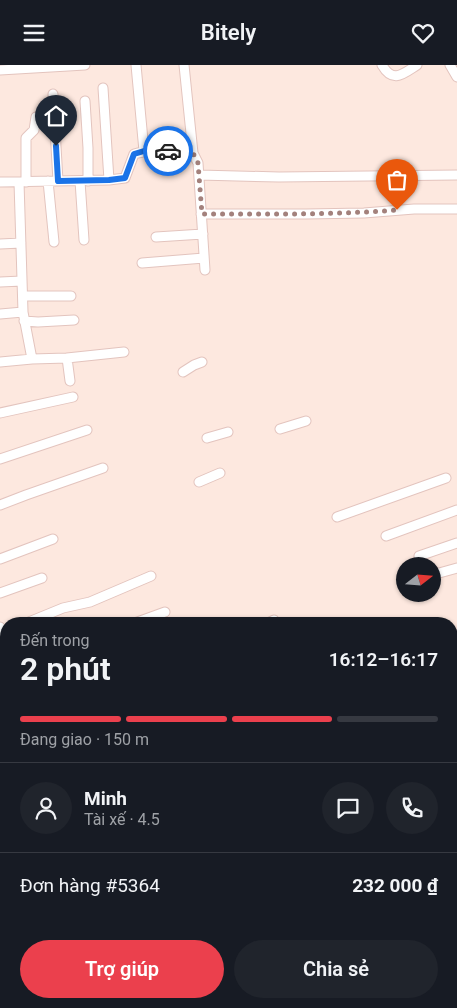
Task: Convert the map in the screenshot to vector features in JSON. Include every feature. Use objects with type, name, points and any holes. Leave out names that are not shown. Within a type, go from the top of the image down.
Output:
[{"type":"street","points":[[0,70],[85,65]]},
{"type":"street","points":[[136,65],[144,151]]},
{"type":"street","points":[[184,65],[193,153],[198,163],[205,270]]},
{"type":"street","points":[[382,65],[388,73],[395,76],[402,75],[417,65]]},
{"type":"street","points":[[450,65],[457,77]]},
{"type":"street","points":[[103,88],[109,180]]},
{"type":"street","points":[[53,94],[58,181]]},
{"type":"street","points":[[84,240],[84,181],[88,148],[85,101]]},
{"type":"street","points":[[32,359],[24,317],[21,243],[26,138],[34,130],[36,117]]},
{"type":"street","points":[[0,182],[84,181],[125,178],[134,154],[144,151],[193,153]]},
{"type":"street","points":[[198,175],[288,177],[457,175]]},
{"type":"street","points":[[48,181],[54,242]]},
{"type":"street","points":[[202,214],[364,213],[414,209],[457,209]]},
{"type":"street","points":[[156,237],[202,234]]},
{"type":"street","points":[[0,244],[21,243]]},
{"type":"street","points":[[142,263],[204,258]]},
{"type":"street","points":[[0,282],[22,281]]},
{"type":"street","points":[[23,296],[71,296]]},
{"type":"street","points":[[0,314],[24,317],[38,322],[74,320]]},
{"type":"street","points":[[0,362],[32,359],[67,359],[124,353]]},
{"type":"street","points":[[67,359],[70,381]]},
{"type":"street","points":[[183,372],[202,362]]},
{"type":"street","points":[[0,413],[74,397]]},
{"type":"street","points":[[280,429],[306,421]]},
{"type":"street","points":[[0,459],[87,430]]},
{"type":"street","points":[[207,438],[228,432]]},
{"type":"street","points":[[0,505],[103,468]]},
{"type":"street","points":[[199,481],[220,473]]},
{"type":"street","points":[[336,517],[446,478]]},
{"type":"street","points":[[386,536],[457,510]]},
{"type":"street","points":[[0,559],[53,539]]},
{"type":"street","points":[[419,556],[457,543]]},
{"type":"street","points":[[441,572],[457,568]]},
{"type":"street","points":[[41,617],[63,608],[90,602],[151,577]]},
{"type":"street","points":[[0,593],[42,578]]},
{"type":"street","points":[[151,617],[165,612]]},
{"type":"way so far","points":[[168,151],[193,153],[198,163],[202,214],[364,213],[397,210]]},
{"type":"route","points":[[56,146],[58,181],[125,178],[134,154],[144,151],[168,151]]}]
